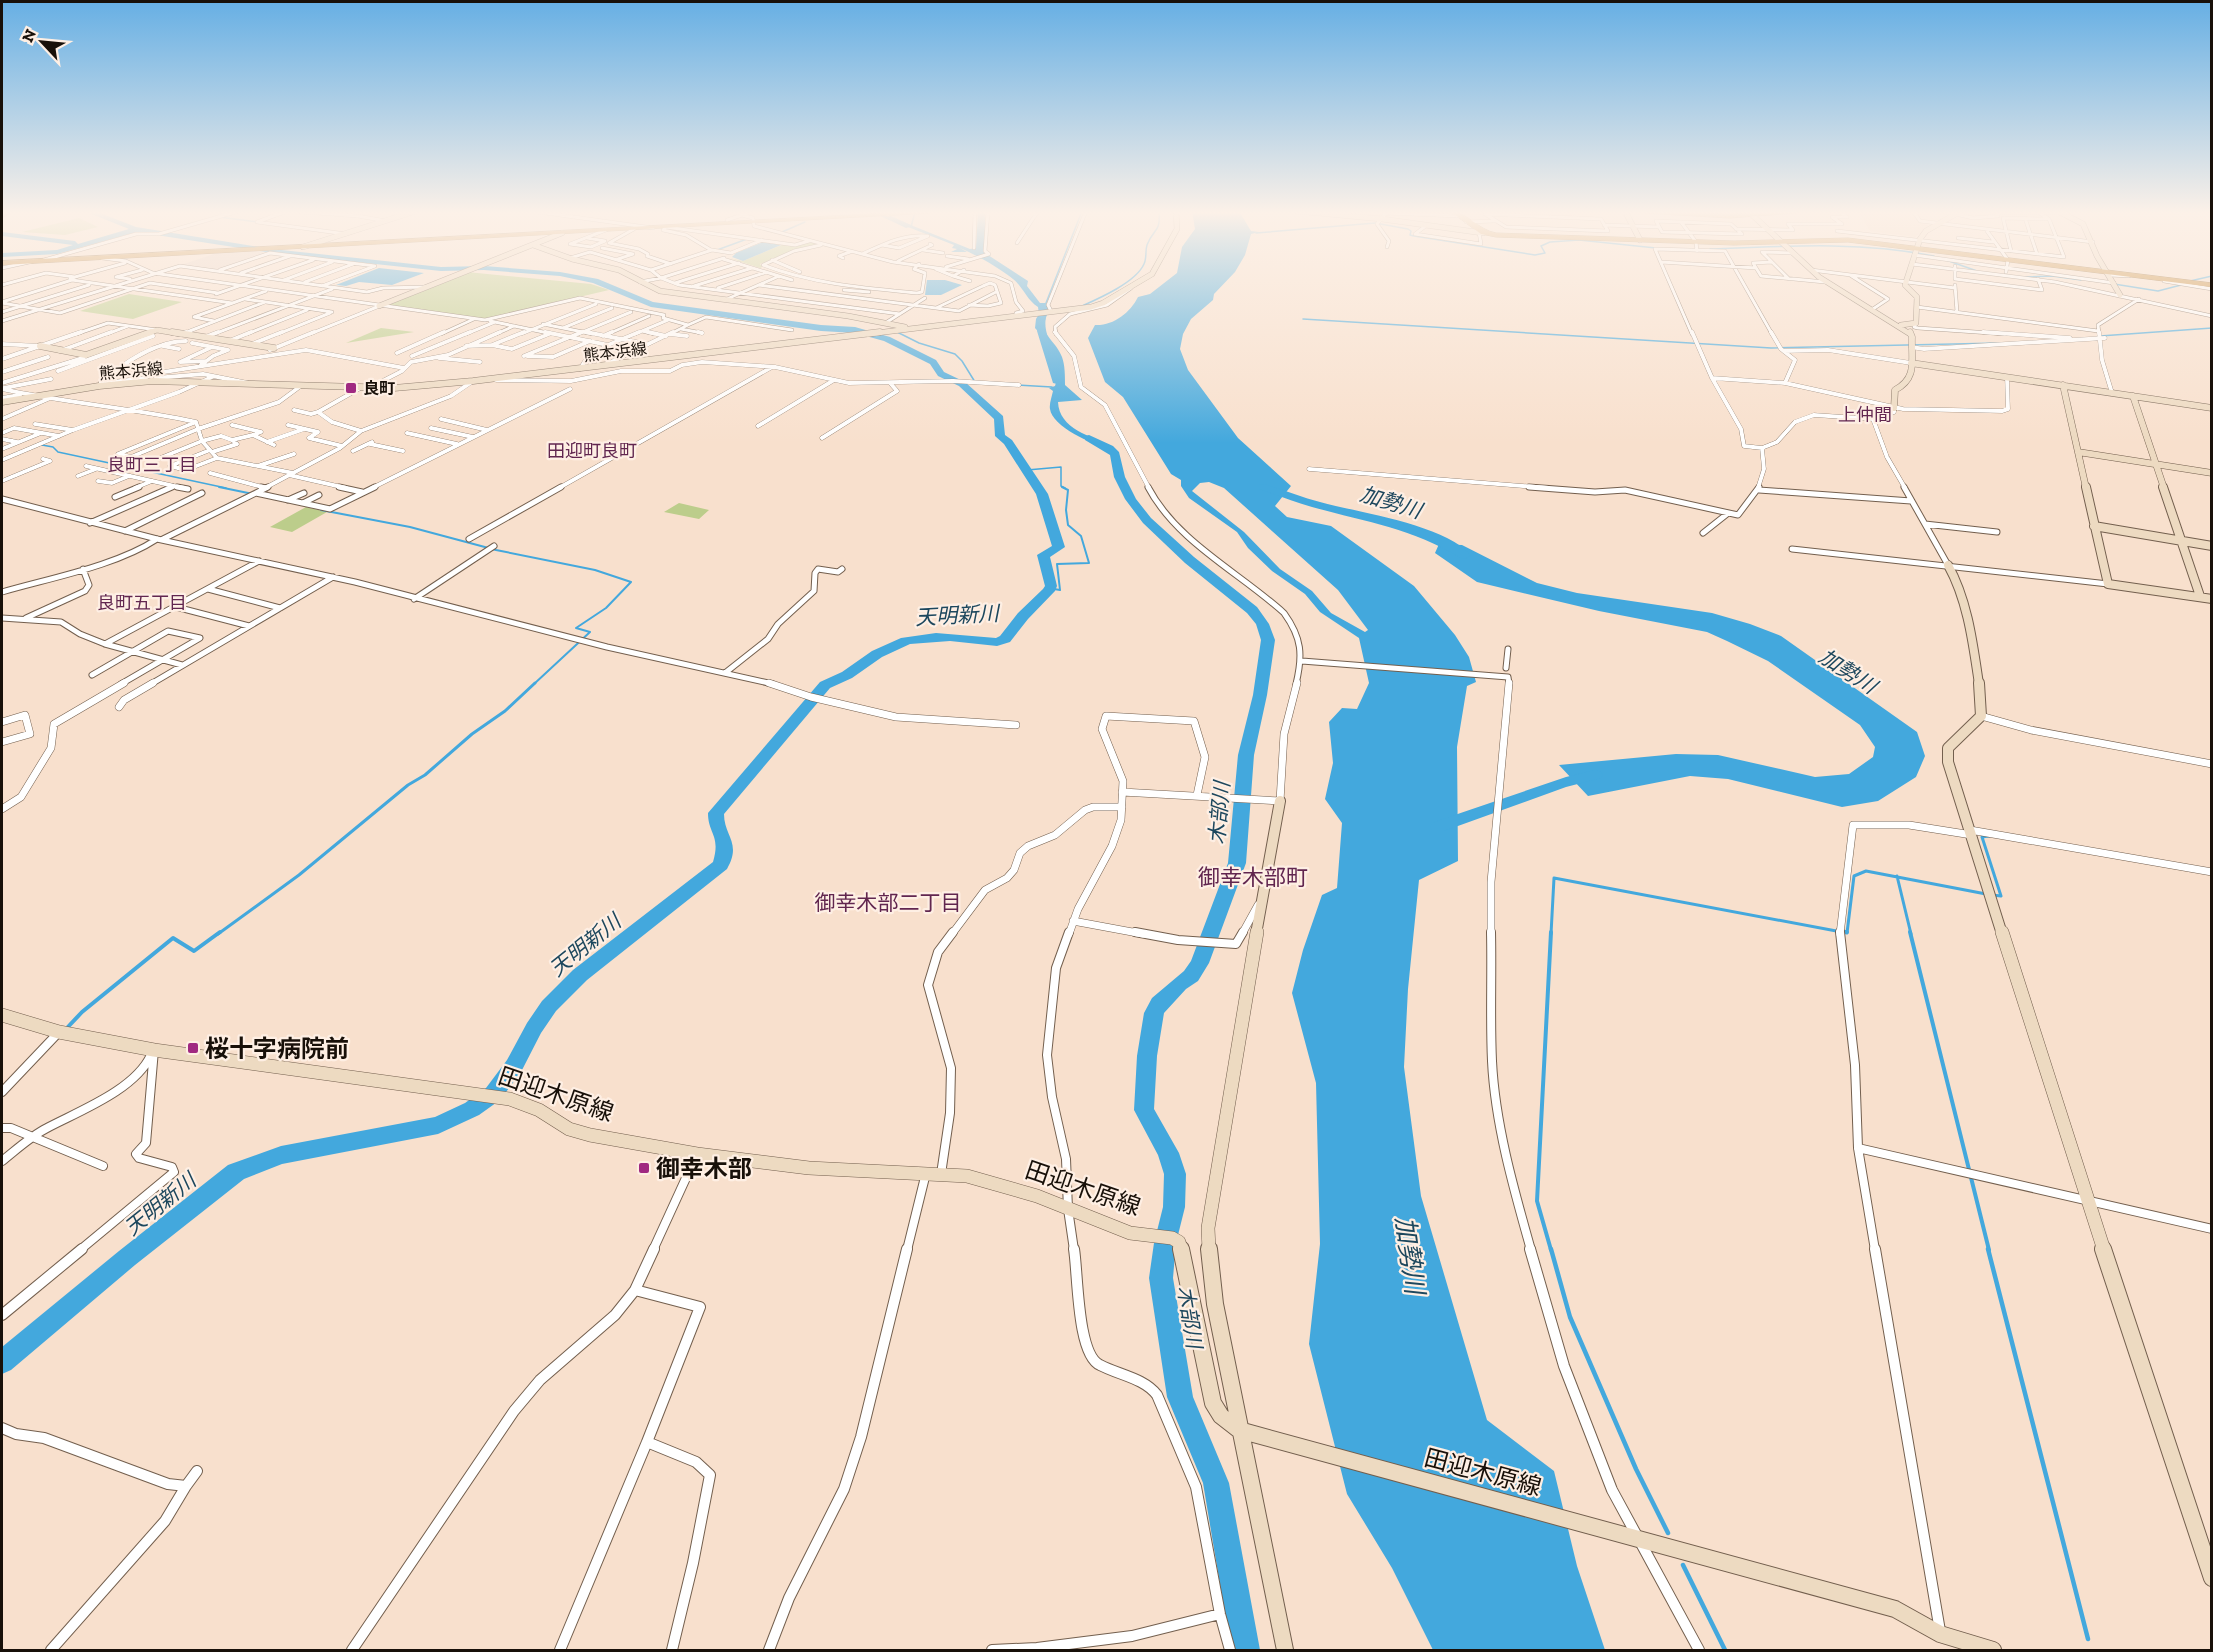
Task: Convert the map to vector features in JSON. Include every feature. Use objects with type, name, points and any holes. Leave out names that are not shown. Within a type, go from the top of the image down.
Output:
[{"type":"street","points":[[2,302],[46,288]]},
{"type":"street","points":[[2,312],[80,288]]},
{"type":"street","points":[[2,321],[105,288]]},
{"type":"street","points":[[124,288],[232,303]]},
{"type":"street","points":[[2,302],[60,313],[132,288]]},
{"type":"street","points":[[185,288],[218,293]]},
{"type":"street","points":[[204,298],[232,288]]},
{"type":"street","points":[[253,288],[476,318],[608,345]]},
{"type":"street","points":[[205,337],[334,288]]},
{"type":"street","points":[[335,288],[367,292],[383,288]]},
{"type":"street","points":[[251,358],[424,288]]},
{"type":"street","points":[[654,288],[675,294],[727,299],[900,324],[908,329]]},
{"type":"street","points":[[700,288],[741,291],[900,314]]},
{"type":"street","points":[[715,290],[720,288]]},
{"type":"street","points":[[727,299],[750,288]]},
{"type":"street","points":[[779,288],[959,311],[996,292]]},
{"type":"street","points":[[836,288],[925,298],[887,322]]},
{"type":"street","points":[[865,288],[910,293],[922,292],[923,288]]},
{"type":"street","points":[[936,308],[956,296],[977,288]]},
{"type":"street","points":[[969,305],[988,306],[1001,303],[995,288]]},
{"type":"street","points":[[1012,288],[1016,302],[1023,311],[1016,313],[1016,316]]},
{"type":"street","points":[[1051,312],[1048,305],[1055,288]]},
{"type":"street","points":[[1131,288],[1109,304],[1070,314],[1058,321],[1054,327],[1055,332],[1074,357],[1081,387],[1105,405],[1153,496],[1166,514],[1185,534],[1284,613],[1299,637],[1302,661],[1284,734],[1280,801],[1274,849],[1262,898],[1208,1228],[1209,1260],[1215,1304],[1285,1650]]},
{"type":"street","name":"熊本浜線","points":[[2,402],[142,380],[370,387],[488,380],[1051,312],[1103,303],[1131,288]]},
{"type":"street","points":[[1672,288],[1712,378],[1741,429],[1744,446],[1762,448],[1777,442],[1795,422],[1814,415],[1873,419],[1894,412],[1895,390],[1908,384],[1911,377],[1909,331],[1836,288]]},
{"type":"street","points":[[1748,288],[1784,351],[1795,360],[1785,383]]},
{"type":"street","points":[[1871,288],[1888,299],[1873,309]]},
{"type":"street","points":[[1908,288],[1917,297],[1914,327],[2062,336],[2081,341]]},
{"type":"street","points":[[1955,288],[1957,312]]},
{"type":"street","points":[[2027,288],[2042,290],[2041,288]]},
{"type":"street","points":[[2082,288],[2211,316]]},
{"type":"street","points":[[2116,288],[2120,296]]},
{"type":"street","points":[[802,310],[841,289]]},
{"type":"street","points":[[214,321],[194,317],[267,290]]},
{"type":"street","points":[[485,320],[580,298],[664,315],[662,317],[668,320],[688,325]]},
{"type":"street","points":[[244,299],[332,312],[252,344]]},
{"type":"street","points":[[2112,393],[2102,360],[2103,338],[2098,331],[2098,325],[2139,299]]},
{"type":"street","points":[[181,334],[265,302]]},
{"type":"street","points":[[492,345],[594,303],[649,316],[603,336]]},
{"type":"street","points":[[1917,307],[2098,331]]},
{"type":"street","points":[[563,328],[612,308]]},
{"type":"street","points":[[229,340],[310,309]]},
{"type":"street","points":[[590,341],[553,357],[524,356],[631,312]]},
{"type":"street","points":[[603,366],[706,316],[792,330],[788,333]]},
{"type":"street","points":[[427,360],[397,352],[476,318]]},
{"type":"street","points":[[580,369],[587,358],[608,345],[668,320]]},
{"type":"street","points":[[418,356],[495,322]]},
{"type":"street","points":[[2,359],[108,323],[274,348]]},
{"type":"street","points":[[306,323],[330,326]]},
{"type":"street","points":[[543,324],[646,344]]},
{"type":"street","points":[[1901,325],[1916,324]]},
{"type":"street","points":[[60,351],[130,326]]},
{"type":"street","points":[[370,387],[411,362],[436,358],[514,326]]},
{"type":"street","points":[[681,329],[702,333]]},
{"type":"street","points":[[2,383],[83,358],[157,330]]},
{"type":"street","points":[[448,330],[467,334]]},
{"type":"street","points":[[642,332],[687,336]]},
{"type":"street","points":[[466,346],[492,345],[512,349],[550,333]]},
{"type":"street","points":[[58,371],[153,336]]},
{"type":"street","points":[[1911,347],[1924,349],[2103,338]]},
{"type":"street","points":[[99,384],[124,366],[178,339],[228,350],[199,367]]},
{"type":"street","points":[[140,341],[179,349]]},
{"type":"street","points":[[2,344],[40,346],[86,355]]},
{"type":"street","points":[[2,349],[13,345]]},
{"type":"street","points":[[206,361],[180,362],[212,347]]},
{"type":"street","points":[[142,380],[151,374],[306,350],[404,368]]},
{"type":"street","points":[[1784,351],[1828,350],[2211,408]]},
{"type":"street","points":[[2,372],[48,357]]},
{"type":"street","points":[[436,358],[480,362]]},
{"type":"street","points":[[488,380],[571,381],[621,371],[670,370],[702,362],[772,367],[805,372],[849,384],[962,381],[1019,385]]},
{"type":"street","points":[[124,366],[149,366]]},
{"type":"street","points":[[469,539],[772,367]]},
{"type":"street","points":[[82,389],[99,384],[195,374],[238,380],[249,384]]},
{"type":"street","points":[[2,460],[73,430],[212,377]]},
{"type":"street","points":[[1712,378],[1785,383],[1894,408],[2007,411],[2007,377]]},
{"type":"street","points":[[2,389],[51,379]]},
{"type":"street","points":[[758,426],[834,380]]},
{"type":"street","points":[[2,592],[83,569],[143,548],[266,488],[342,446],[361,431],[451,396],[474,381]]},
{"type":"street","points":[[822,438],[897,391],[891,384]]},
{"type":"street","points":[[196,422],[118,454],[131,457],[198,429],[279,402],[302,385]]},
{"type":"street","points":[[2063,385],[2108,584]]},
{"type":"street","points":[[294,410],[311,414],[318,412],[362,387]]},
{"type":"street","points":[[2,389],[48,399],[196,422]]},
{"type":"street","points":[[254,494],[330,508],[570,389]]},
{"type":"street","points":[[2,398],[26,394]]},
{"type":"street","points":[[2133,396],[2200,596]]},
{"type":"street","points":[[2,419],[48,399]]},
{"type":"street","points":[[318,412],[332,422],[361,431]]},
{"type":"street","points":[[441,419],[487,430]]},
{"type":"street","points":[[1873,419],[1887,457],[1953,572],[1963,600],[1975,656],[1982,706],[1981,716],[1948,748],[1948,762],[2087,1200],[2211,1578]]},
{"type":"street","points":[[196,422],[202,441],[217,458]]},
{"type":"street","points":[[35,424],[73,430]]},
{"type":"street","points":[[232,425],[261,432],[232,440]]},
{"type":"street","points":[[288,425],[318,432],[309,438],[342,446]]},
{"type":"street","points":[[2,433],[14,428],[59,436]]},
{"type":"street","points":[[267,442],[304,429]]},
{"type":"street","points":[[431,429],[472,437]]},
{"type":"street","points":[[2,449],[42,433]]},
{"type":"street","points":[[407,433],[457,444]]},
{"type":"street","points":[[253,435],[274,446]]},
{"type":"street","points":[[148,463],[202,441],[221,436],[237,444],[170,466],[186,470],[217,458],[362,492]]},
{"type":"street","points":[[2,439],[38,445]]},
{"type":"street","points":[[353,451],[372,442],[403,451]]},
{"type":"street","points":[[1309,469],[1595,492],[1625,490],[1631,494],[1738,515],[1759,490],[1766,465],[1762,448]]},
{"type":"street","points":[[2078,452],[2211,473]]},
{"type":"street","points":[[258,466],[294,454]]},
{"type":"street","points":[[2,480],[50,461],[43,459]]},
{"type":"street","points":[[86,466],[188,489]]},
{"type":"street","points":[[78,476],[96,468]]},
{"type":"street","points":[[210,473],[266,488]]},
{"type":"street","points":[[98,481],[112,483],[129,476]]},
{"type":"street","points":[[115,497],[152,481]]},
{"type":"street","points":[[90,523],[174,486]]},
{"type":"street","points":[[1759,490],[1911,501]]},
{"type":"street","points":[[125,531],[202,493]]},
{"type":"street","points":[[288,500],[304,493]]},
{"type":"street","points":[[303,503],[319,495]]},
{"type":"street","points":[[2,499],[90,523],[333,577],[607,648],[725,673],[737,678],[766,682],[811,697],[896,717],[1016,725]]},
{"type":"street","points":[[1703,533],[1727,514]]},
{"type":"street","points":[[1925,525],[1997,532]]},
{"type":"street","points":[[2094,526],[2211,546]]},
{"type":"street","points":[[414,599],[494,546]]},
{"type":"street","points":[[1792,549],[1948,564],[2211,599]]},
{"type":"street","points":[[105,644],[260,561]]},
{"type":"street","points":[[26,618],[85,591],[89,585],[83,569]]},
{"type":"street","points":[[725,673],[768,639],[778,624],[814,591],[815,573],[818,569],[838,572],[842,569]]},
{"type":"street","points":[[119,706],[124,700],[182,665],[333,577]]},
{"type":"street","points":[[208,589],[280,608]]},
{"type":"street","points":[[176,607],[249,626]]},
{"type":"street","points":[[2,618],[61,622],[80,634],[105,644],[131,653],[182,665]]},
{"type":"street","points":[[2,809],[21,797],[51,748],[54,724],[200,638],[168,631],[92,675]]},
{"type":"street","points":[[1508,649],[1507,673],[1510,690],[1491,882],[1492,1063],[1501,1126],[1519,1209],[1564,1366],[1612,1490],[1698,1650]]},
{"type":"street","points":[[1302,661],[1507,673]]},
{"type":"street","points":[[2,722],[25,715],[30,734],[2,742]]},
{"type":"street","points":[[1197,795],[1205,757],[1194,721],[1106,716],[1102,729],[1123,781],[1120,820],[1112,846],[1073,921],[1056,968],[1047,1055],[1052,1097],[1066,1160],[1068,1209],[1076,1261],[1081,1323],[1089,1352],[1096,1364],[1150,1386],[1157,1395],[1196,1486],[1220,1614],[1230,1650]]},
{"type":"street","points":[[1981,716],[2031,730],[2211,764]]},
{"type":"street","points":[[1122,792],[1280,801]]},
{"type":"street","points":[[941,1174],[950,1113],[951,1068],[928,985],[938,952],[985,890],[1007,878],[1014,870],[1020,853],[1028,846],[1055,835],[1085,810],[1093,807],[1122,807]]},
{"type":"street","points":[[1940,1634],[1858,1148],[1855,1065],[1839,938],[1853,825],[1909,825],[1971,832],[2211,872]]},
{"type":"street","points":[[1073,921],[1184,941],[1228,945],[1236,944],[1262,898]]},
{"type":"street","name":"田迎木原線","points":[[2,1015],[59,1032],[154,1050],[501,1097],[539,1110],[569,1129],[590,1135],[698,1154],[808,1168],[967,1176],[997,1183],[1130,1233],[1172,1238],[1179,1242],[1184,1261],[1213,1403],[1221,1416],[1239,1430],[1801,1584],[1872,1601],[1895,1609],[1940,1634],[1993,1650]]},
{"type":"street","points":[[2,1092],[59,1032]]},
{"type":"street","points":[[2,1159],[44,1129],[108,1098],[147,1064],[154,1050]]},
{"type":"street","points":[[2,1315],[174,1172],[172,1167],[139,1158],[136,1154],[146,1143],[154,1050]]},
{"type":"street","points":[[2,1128],[11,1128],[104,1166]]},
{"type":"street","points":[[1858,1148],[2211,1229]]},
{"type":"street","points":[[352,1650],[514,1411],[540,1380],[615,1315],[635,1290],[698,1154]]},
{"type":"street","points":[[769,1650],[789,1599],[848,1478],[861,1437],[926,1173]]},
{"type":"street","points":[[560,1650],[647,1442],[700,1306],[635,1290]]},
{"type":"street","points":[[2,1428],[16,1434],[44,1438],[168,1484],[186,1486]]},
{"type":"street","points":[[647,1442],[696,1462],[710,1475],[693,1563],[672,1650]]},
{"type":"street","points":[[51,1650],[165,1521],[197,1471]]},
{"type":"street","points":[[992,1650],[1037,1648],[1132,1636],[1220,1614]]},
{"type":"green space","points":[[427,288],[603,288],[609,290],[486,319],[386,305]]},
{"type":"green space","points":[[129,294],[182,302],[133,319],[80,311]]},
{"type":"green space","points":[[381,328],[414,332],[346,343]]},
{"type":"green space","points":[[679,503],[709,510],[699,519],[664,512]]},
{"type":"green space","points":[[306,507],[327,512],[292,532],[270,527]]},
{"type":"water","points":[[926,288],[956,288],[941,295],[925,295]]},
{"type":"water","points":[[1021,288],[1029,288],[1040,303],[1046,303],[1049,311],[1045,319],[1045,331],[1062,357],[1065,385],[1082,400],[1058,402],[1064,419],[1077,430],[1111,446],[1096,444],[1076,435],[1058,423],[1053,416],[1050,402],[1053,391],[1049,388],[1055,386],[1057,379],[1051,346],[1035,328],[1039,314],[1038,307]]},
{"type":"water","points":[[1158,288],[1220,288],[1214,294],[1213,300],[1191,319],[1183,334],[1180,349],[1188,370],[1238,438],[1291,486],[1275,506],[1287,517],[1331,526],[1414,586],[1455,635],[1469,657],[1476,682],[1467,686],[1457,747],[1458,861],[1419,880],[1408,989],[1404,1067],[1421,1196],[1487,1420],[1554,1471],[1577,1566],[1605,1650],[1433,1650],[1392,1568],[1347,1494],[1309,1344],[1320,1244],[1316,1083],[1292,993],[1303,950],[1322,895],[1337,888],[1342,823],[1325,799],[1333,763],[1329,722],[1342,708],[1357,709],[1369,683],[1359,638],[1320,612],[1305,594],[1272,571],[1248,548],[1237,532],[1189,498],[1181,486],[1181,480],[1171,474],[1123,397],[1105,382],[1088,338],[1095,325],[1114,321],[1130,308],[1138,297],[1150,294]],"holes":[[[1209,482],[1224,488],[1338,590],[1368,630],[1365,632],[1331,613],[1312,591],[1280,569],[1244,532],[1192,491],[1200,483]]]},
{"type":"water","points":[[1439,544],[1462,545],[1537,583],[1577,593],[1712,613],[1781,636],[1917,732],[1925,756],[1916,777],[1878,801],[1842,807],[1728,779],[1690,776],[1588,796],[1559,765],[1676,754],[1718,755],[1815,777],[1849,774],[1873,757],[1875,747],[1860,725],[1768,661],[1727,641],[1707,632],[1599,611],[1477,582],[1435,553]]},
{"type":"waterway","name":"天明新川","points":[[2,1362],[127,1258],[236,1172],[281,1155],[438,1125],[472,1109],[493,1094],[514,1066],[534,1028],[549,1006],[580,975],[721,865],[725,851],[724,837],[716,819],[716,813],[822,687],[850,673],[877,654],[906,641],[936,637],[997,642],[1005,639],[1023,616],[1049,591],[1051,586],[1043,555],[1059,547],[1042,494],[1008,442],[1000,436],[999,418],[962,384],[941,374],[933,362],[887,339],[855,330],[821,328],[651,304],[614,288]]},
{"type":"waterway","points":[[1046,303],[1052,288]]},
{"type":"waterway","points":[[1082,306],[1118,288]]},
{"type":"waterway","points":[[2140,288],[2158,291],[2169,288]]},
{"type":"waterway","name":"木部川","points":[[1042,317],[1042,331],[1055,367],[1058,383]]},
{"type":"waterway","points":[[1303,319],[1771,348],[2000,343]]},
{"type":"waterway","points":[[2100,336],[2212,328]]},
{"type":"waterway","points":[[897,332],[919,343],[955,354],[975,382]]},
{"type":"waterway","points":[[1017,385],[1052,387]]},
{"type":"waterway","name":"木部川","points":[[1089,438],[1109,448],[1115,454],[1119,477],[1130,499],[1147,521],[1167,541],[1252,610],[1263,624],[1268,640],[1260,695],[1246,755],[1237,863],[1200,963],[1191,976],[1159,1003],[1154,1013],[1147,1056],[1144,1110],[1168,1153],[1175,1174],[1174,1207],[1165,1243],[1161,1278],[1180,1397],[1216,1483],[1246,1650]]},
{"type":"waterway","points":[[42,445],[53,447],[58,452],[226,488]]},
{"type":"waterway","points":[[1027,470],[1061,467],[1061,486],[1065,488]]},
{"type":"waterway","points":[[219,487],[253,494]]},
{"type":"waterway","points":[[1048,588],[1060,590],[1057,564],[1089,563],[1081,536],[1068,525],[1066,510],[1068,490],[1062,487]]},
{"type":"waterway","name":"加勢川","points":[[1263,487],[1315,504],[1397,524],[1438,539],[1465,555]]},
{"type":"waterway","points":[[321,510],[410,527],[496,550],[595,570],[631,582],[606,608],[576,628],[590,632],[534,684]]},
{"type":"waterway","points":[[218,934],[299,875],[408,785],[425,775],[472,734],[505,711],[535,683]]},
{"type":"waterway","name":"加勢川","points":[[1438,827],[1560,784],[1595,775]]},
{"type":"waterway","points":[[1989,836],[1982,837],[2001,896],[1992,895]]},
{"type":"waterway","points":[[1551,934],[1554,878],[1847,933],[1854,876],[1866,871],[1897,877]]},
{"type":"waterway","points":[[1897,877],[1986,894]]},
{"type":"waterway","points":[[1897,877],[1911,934]]},
{"type":"waterway","points":[[66,1029],[82,1012],[173,938],[194,951],[220,932]]},
{"type":"waterway","points":[[1551,932],[1537,1201],[1551,1250]]},
{"type":"waterway","points":[[1910,932],[1989,1250]]},
{"type":"waterway","points":[[1551,1249],[1570,1317],[1636,1469],[1668,1533]]},
{"type":"waterway","points":[[1988,1249],[2088,1639]]},
{"type":"waterway","points":[[1683,1565],[1725,1650]]},
{"type":"place","name":"良町","points":[[351,388]]},
{"type":"place","name":"桜十字病院前","points":[[193,1048]]},
{"type":"place","name":"御幸木部","points":[[644,1168]]},
{"type":"district","name":"上仲間","points":[[1865,415]]},
{"type":"district","name":"田迎町良町","points":[[592,451]]},
{"type":"district","name":"良町三丁目","points":[[152,465]]},
{"type":"district","name":"良町五丁目","points":[[142,603]]},
{"type":"district","name":"御幸木部町","points":[[1253,877]]},
{"type":"district","name":"御幸木部二丁目","points":[[888,902]]}]
